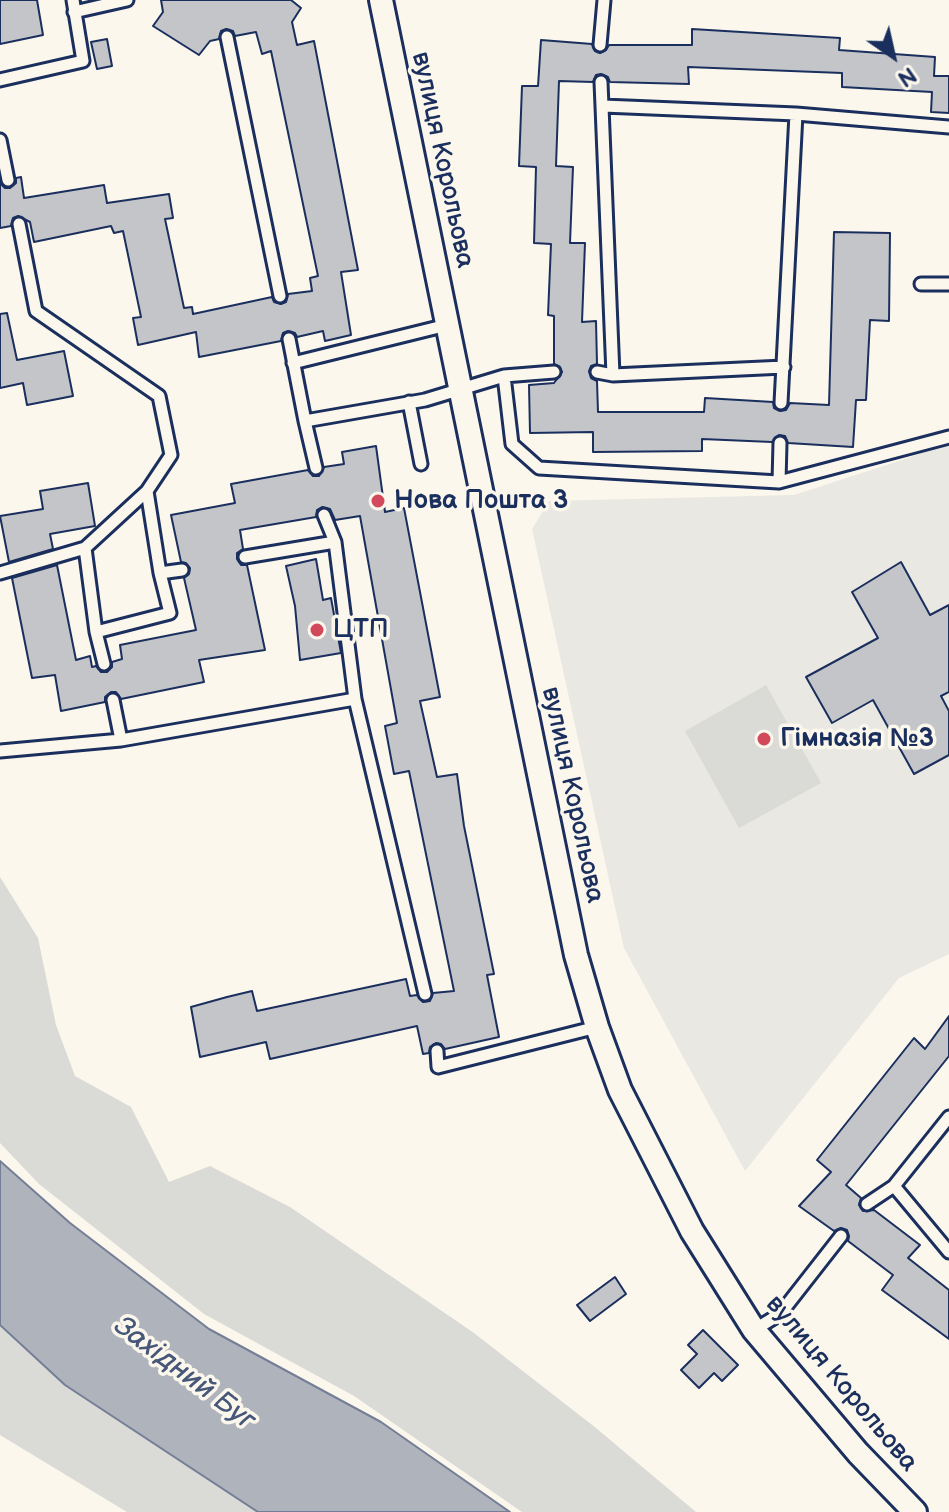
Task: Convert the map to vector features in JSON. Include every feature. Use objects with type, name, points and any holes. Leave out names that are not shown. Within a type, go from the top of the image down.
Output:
[{"type":"street","name":"вулиця Корольова","points":[[381,0],[576,955],[597,1027],[620,1090],[667,1185],[754,1330],[858,1453],[915,1512]]},
{"type":"lane","points":[[0,80],[83,61],[74,6],[127,0]]},
{"type":"lane","points":[[600,45],[604,0]]},
{"type":"lane","points":[[227,37],[280,296]]},
{"type":"lane","points":[[601,82],[613,375]]},
{"type":"lane","points":[[603,106],[796,114],[949,127]]},
{"type":"lane","points":[[781,403],[796,114]]},
{"type":"lane","points":[[0,140],[8,180]]},
{"type":"lane","points":[[0,573],[85,548],[147,491],[171,455],[159,396],[36,311],[19,224]]},
{"type":"lane","points":[[921,284],[949,284]]},
{"type":"lane","points":[[293,363],[447,325]]},
{"type":"lane","points":[[289,339],[316,468]]},
{"type":"lane","points":[[597,372],[613,375],[784,367]]},
{"type":"lane","points":[[305,421],[459,391],[487,379],[554,372]]},
{"type":"lane","points":[[504,376],[512,444],[539,468],[779,482],[949,437]]},
{"type":"lane","points":[[409,402],[421,464]]},
{"type":"lane","points":[[779,482],[780,443]]},
{"type":"lane","points":[[96,632],[170,613],[160,573],[147,491]]},
{"type":"lane","points":[[324,515],[335,542],[355,699],[425,994]]},
{"type":"lane","points":[[245,557],[335,542]]},
{"type":"lane","points":[[85,548],[96,632],[104,664]]},
{"type":"lane","points":[[160,573],[182,570]]},
{"type":"lane","points":[[0,751],[121,740],[355,699]]},
{"type":"lane","points":[[113,700],[121,740]]},
{"type":"lane","points":[[437,1051],[438,1067],[597,1027]]},
{"type":"lane","points":[[867,1204],[894,1186],[949,1117]]},
{"type":"lane","points":[[894,1186],[949,1252]]},
{"type":"lane","points":[[754,1330],[780,1314],[841,1236]]},
{"type":"shaded area","name":"Гімназія №3","points":[[949,441],[949,954],[899,978],[745,1171],[624,948],[532,529],[549,501],[794,495],[914,456]]},
{"type":"shaded area","points":[[766,685],[821,783],[739,828],[685,731]]},
{"type":"shaded area","points":[[0,877],[38,938],[56,1025],[75,1076],[131,1107],[169,1182],[210,1166],[290,1207],[474,1333],[596,1428],[696,1512],[522,1512],[354,1396],[204,1314],[39,1184],[0,1143]]},
{"type":"shaded area","points":[[0,1325],[65,1385],[258,1512],[127,1512],[0,1435]]},
{"type":"water","name":"Західний Буг","points":[[0,1161],[70,1223],[209,1329],[381,1422],[510,1512],[258,1512],[65,1385],[0,1325]]},
{"type":"building","points":[[0,0],[37,0],[43,35],[0,44]]},
{"type":"building","points":[[161,0],[291,0],[301,8],[292,22],[297,45],[314,41],[358,270],[341,272],[351,335],[325,341],[323,331],[297,337],[288,331],[283,333],[281,341],[199,357],[196,332],[138,345],[133,318],[141,317],[123,231],[114,233],[111,226],[34,242],[30,222],[18,216],[13,218],[11,226],[0,228],[0,183],[10,188],[16,183],[16,178],[21,177],[24,198],[104,185],[107,203],[169,194],[173,218],[165,219],[184,308],[192,307],[193,314],[272,297],[274,302],[281,304],[286,302],[288,294],[312,291],[310,278],[318,276],[271,51],[262,54],[256,32],[235,36],[233,31],[226,29],[221,31],[219,39],[210,41],[199,55],[153,26],[163,12]]},
{"type":"building","points":[[692,29],[840,38],[839,50],[935,57],[934,76],[949,76],[949,113],[931,112],[932,92],[842,87],[842,73],[688,67],[689,84],[610,82],[608,77],[601,74],[596,75],[593,82],[559,81],[556,166],[573,167],[570,243],[585,243],[582,322],[596,321],[597,364],[591,366],[589,371],[591,378],[597,381],[598,412],[704,412],[705,398],[773,402],[774,408],[780,411],[786,410],[790,403],[829,405],[834,232],[890,233],[889,321],[870,320],[866,400],[856,400],[853,447],[788,443],[785,436],[779,435],[772,442],[702,439],[702,451],[593,452],[593,432],[530,433],[529,385],[554,383],[562,372],[554,364],[554,316],[548,315],[551,244],[534,243],[536,167],[519,166],[522,86],[538,86],[541,40],[592,44],[595,51],[600,53],[609,45],[692,45]]},
{"type":"building","points":[[107,39],[112,66],[97,69],[91,42]]},
{"type":"building","points":[[7,313],[17,360],[64,351],[73,396],[27,405],[23,383],[0,388],[0,314]]},
{"type":"building","points":[[376,446],[385,512],[404,508],[440,697],[420,701],[437,777],[457,774],[464,826],[494,974],[487,975],[499,1037],[445,1049],[436,1043],[430,1047],[429,1053],[423,1054],[417,1026],[270,1059],[266,1042],[200,1057],[191,1007],[227,997],[252,991],[257,1011],[406,979],[410,996],[417,995],[423,1002],[430,1001],[433,993],[454,991],[409,771],[394,774],[385,726],[397,723],[360,516],[335,520],[330,509],[322,507],[317,510],[316,517],[240,530],[243,549],[237,553],[237,559],[241,565],[247,565],[265,650],[199,660],[204,682],[121,699],[116,692],[111,692],[105,697],[105,702],[61,711],[55,675],[32,678],[12,578],[57,565],[76,660],[90,656],[92,667],[107,672],[112,662],[122,659],[120,645],[196,630],[184,578],[190,568],[181,562],[171,515],[235,503],[231,484],[308,470],[313,476],[319,476],[324,467],[344,464],[342,452]]},
{"type":"building","points":[[88,483],[95,526],[50,534],[53,549],[9,562],[0,516],[43,509],[40,491]]},
{"type":"building","name":"ЦТП","points":[[316,559],[323,600],[331,598],[341,653],[300,660],[295,606],[286,566]]},
{"type":"building","points":[[901,562],[930,615],[949,605],[949,692],[941,696],[949,711],[949,755],[914,774],[873,700],[832,723],[806,677],[878,638],[852,592]]},
{"type":"building","points":[[949,1016],[949,1056],[846,1185],[861,1198],[859,1205],[863,1211],[874,1210],[920,1245],[908,1258],[949,1290],[949,1339],[882,1290],[893,1275],[848,1241],[847,1230],[841,1228],[834,1231],[799,1206],[831,1172],[817,1160],[914,1038],[925,1049]]},
{"type":"building","points":[[615,1277],[626,1294],[590,1321],[577,1305]]},
{"type":"building","points":[[703,1330],[738,1365],[722,1381],[714,1373],[699,1388],[681,1370],[697,1354],[688,1345]]},
{"type":"place","name":"Нова Пошта 3","points":[[378,501]]},
{"type":"place","name":"ЦТП","points":[[317,630]]},
{"type":"place","name":"Гімназія №3","points":[[764,739]]}]
